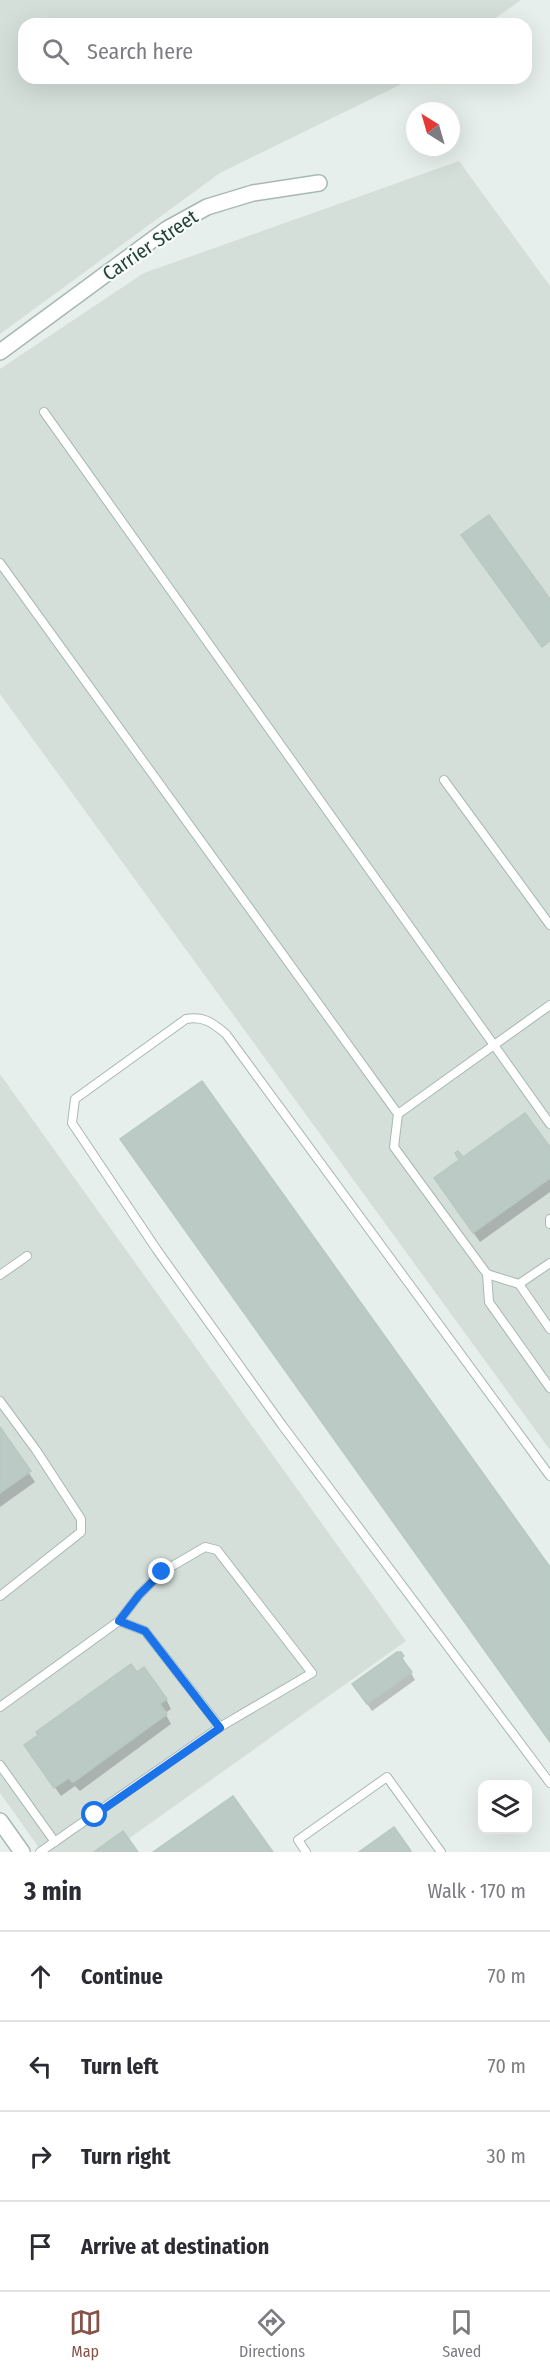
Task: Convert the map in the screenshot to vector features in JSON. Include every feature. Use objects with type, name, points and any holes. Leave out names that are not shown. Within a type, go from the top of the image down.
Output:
[{"type":"street","name":"Carrier Street","points":[[0,352],[167,229],[207,207],[252,193],[319,183]]},
{"type":"street","points":[[0,1821],[22,1852]]},
{"type":"lane","points":[[44,412],[550,1124]]},
{"type":"lane","points":[[0,564],[398,1114],[394,1147],[488,1274],[489,1302],[550,1388]]},
{"type":"lane","points":[[444,780],[550,925]]},
{"type":"lane","points":[[398,1114],[550,1005]]},
{"type":"lane","points":[[550,1476],[226,1034],[214,1024],[199,1017],[186,1019],[75,1099],[72,1122],[157,1250],[282,1425],[550,1784]]},
{"type":"lane","points":[[550,1219],[550,1224]]},
{"type":"lane","points":[[0,1275],[27,1256]]},
{"type":"lane","points":[[519,1284],[550,1263]]},
{"type":"lane","points":[[488,1274],[519,1284],[550,1329]]},
{"type":"lane","points":[[0,1401],[36,1450],[81,1519],[81,1532],[0,1596]]},
{"type":"lane","points":[[0,1707],[119,1621],[139,1595],[162,1572],[205,1547],[217,1550],[312,1673],[220,1728],[40,1852]]},
{"type":"lane","points":[[119,1621],[145,1631],[220,1728]]},
{"type":"lane","points":[[0,1765],[55,1842]]},
{"type":"lane","points":[[306,1852],[298,1840],[387,1778],[441,1852]]},
{"type":"shaded area","points":[[0,0],[521,0],[496,18],[18,18],[18,84],[402,84],[220,173],[0,334]]},
{"type":"shaded area","points":[[459,161],[550,286],[550,1450],[0,694],[0,369],[144,273]]},
{"type":"shaded area","points":[[0,1074],[406,1641],[110,1852],[42,1852],[0,1793]]},
{"type":"building","points":[[489,515],[550,599],[550,641],[542,647],[461,535]]},
{"type":"building","points":[[202,1081],[550,1567],[550,1742],[120,1139]]},
{"type":"building","points":[[525,1113],[550,1147],[550,1178],[473,1233],[434,1178],[459,1160],[455,1153],[458,1151],[463,1157]]},
{"type":"building","points":[[0,1427],[31,1471],[0,1493]]},
{"type":"building","points":[[397,1652],[401,1652],[404,1656],[401,1658],[412,1672],[367,1704],[352,1684]]},
{"type":"building","points":[[131,1664],[137,1672],[144,1667],[167,1699],[160,1704],[167,1714],[75,1781],[72,1782],[69,1778],[54,1788],[24,1745],[38,1735],[36,1732]]},
{"type":"building","points":[[233,1796],[273,1852],[153,1852]]},
{"type":"building","points":[[394,1827],[411,1851],[359,1852]]},
{"type":"building","points":[[123,1831],[138,1852],[94,1852]]},
{"type":"route","points":[[95,1815],[220,1728],[145,1631],[119,1621],[139,1595],[162,1572]]}]
